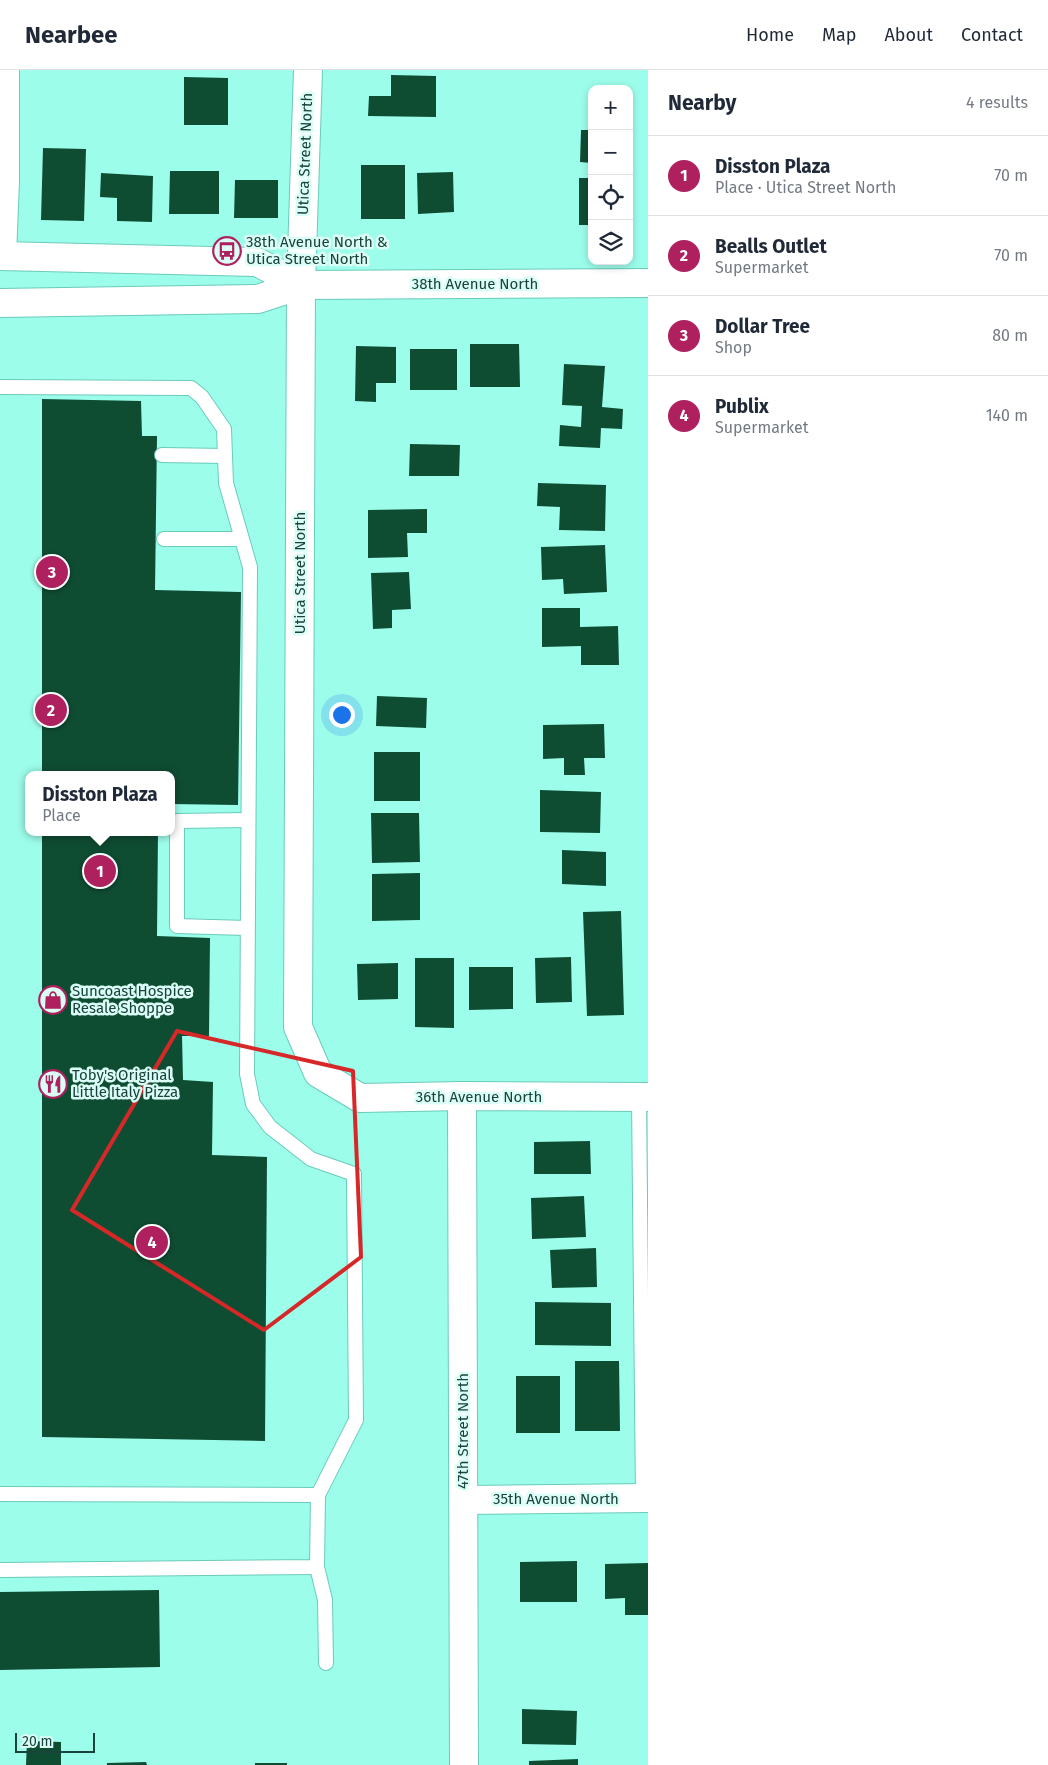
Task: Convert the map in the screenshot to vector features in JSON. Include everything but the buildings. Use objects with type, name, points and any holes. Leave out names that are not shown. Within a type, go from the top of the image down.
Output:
[{"type":"street","points":[[1,256],[5,70]]},
{"type":"street","name":"Utica Street North","points":[[308,70],[302,285],[298,1028],[318,1073]]},
{"type":"street","name":"38th Avenue North","points":[[1,256],[257,262],[302,285]]},
{"type":"street","name":"38th Avenue North","points":[[0,303],[258,299],[302,285],[648,283]]},
{"type":"street","name":"36th Avenue North","points":[[318,1073],[360,1098],[462,1096],[643,1097]]},
{"type":"street","name":"47th Street North","points":[[462,1096],[464,1765]]},
{"type":"street","name":"35th Avenue North","points":[[464,1500],[645,1498]]},
{"type":"lane","points":[[0,388],[191,388],[202,397],[224,429],[226,483],[250,567],[246,1074],[253,1104],[270,1127],[311,1159],[354,1174],[356,1420],[318,1495],[317,1567],[325,1600],[326,1663]]},
{"type":"lane","points":[[162,454],[225,456]]},
{"type":"lane","points":[[164,539],[241,539]]},
{"type":"lane","points":[[247,928],[177,926],[177,821],[248,820]]},
{"type":"lane","points":[[643,1097],[645,1498]]},
{"type":"lane","points":[[0,1494],[318,1495]]},
{"type":"lane","points":[[0,1570],[317,1567]]},
{"type":"highlighted area","points":[[177,1031],[353,1071],[361,1257],[264,1330],[72,1210]]},
{"type":"place","name":"38th Avenue North & Utica Street North","points":[[227,251]]},
{"type":"place","name":"Dollar Tree","points":[[52,572]]},
{"type":"place","name":"Bealls Outlet","points":[[51,710]]},
{"type":"place","name":"Disston Plaza","points":[[100,871]]},
{"type":"place","name":"Suncoast Hospice Resale Shoppe","points":[[53,1000]]},
{"type":"place","name":"Toby's Original Little Italy Pizza","points":[[53,1084]]},
{"type":"place","name":"Publix","points":[[152,1242]]}]
